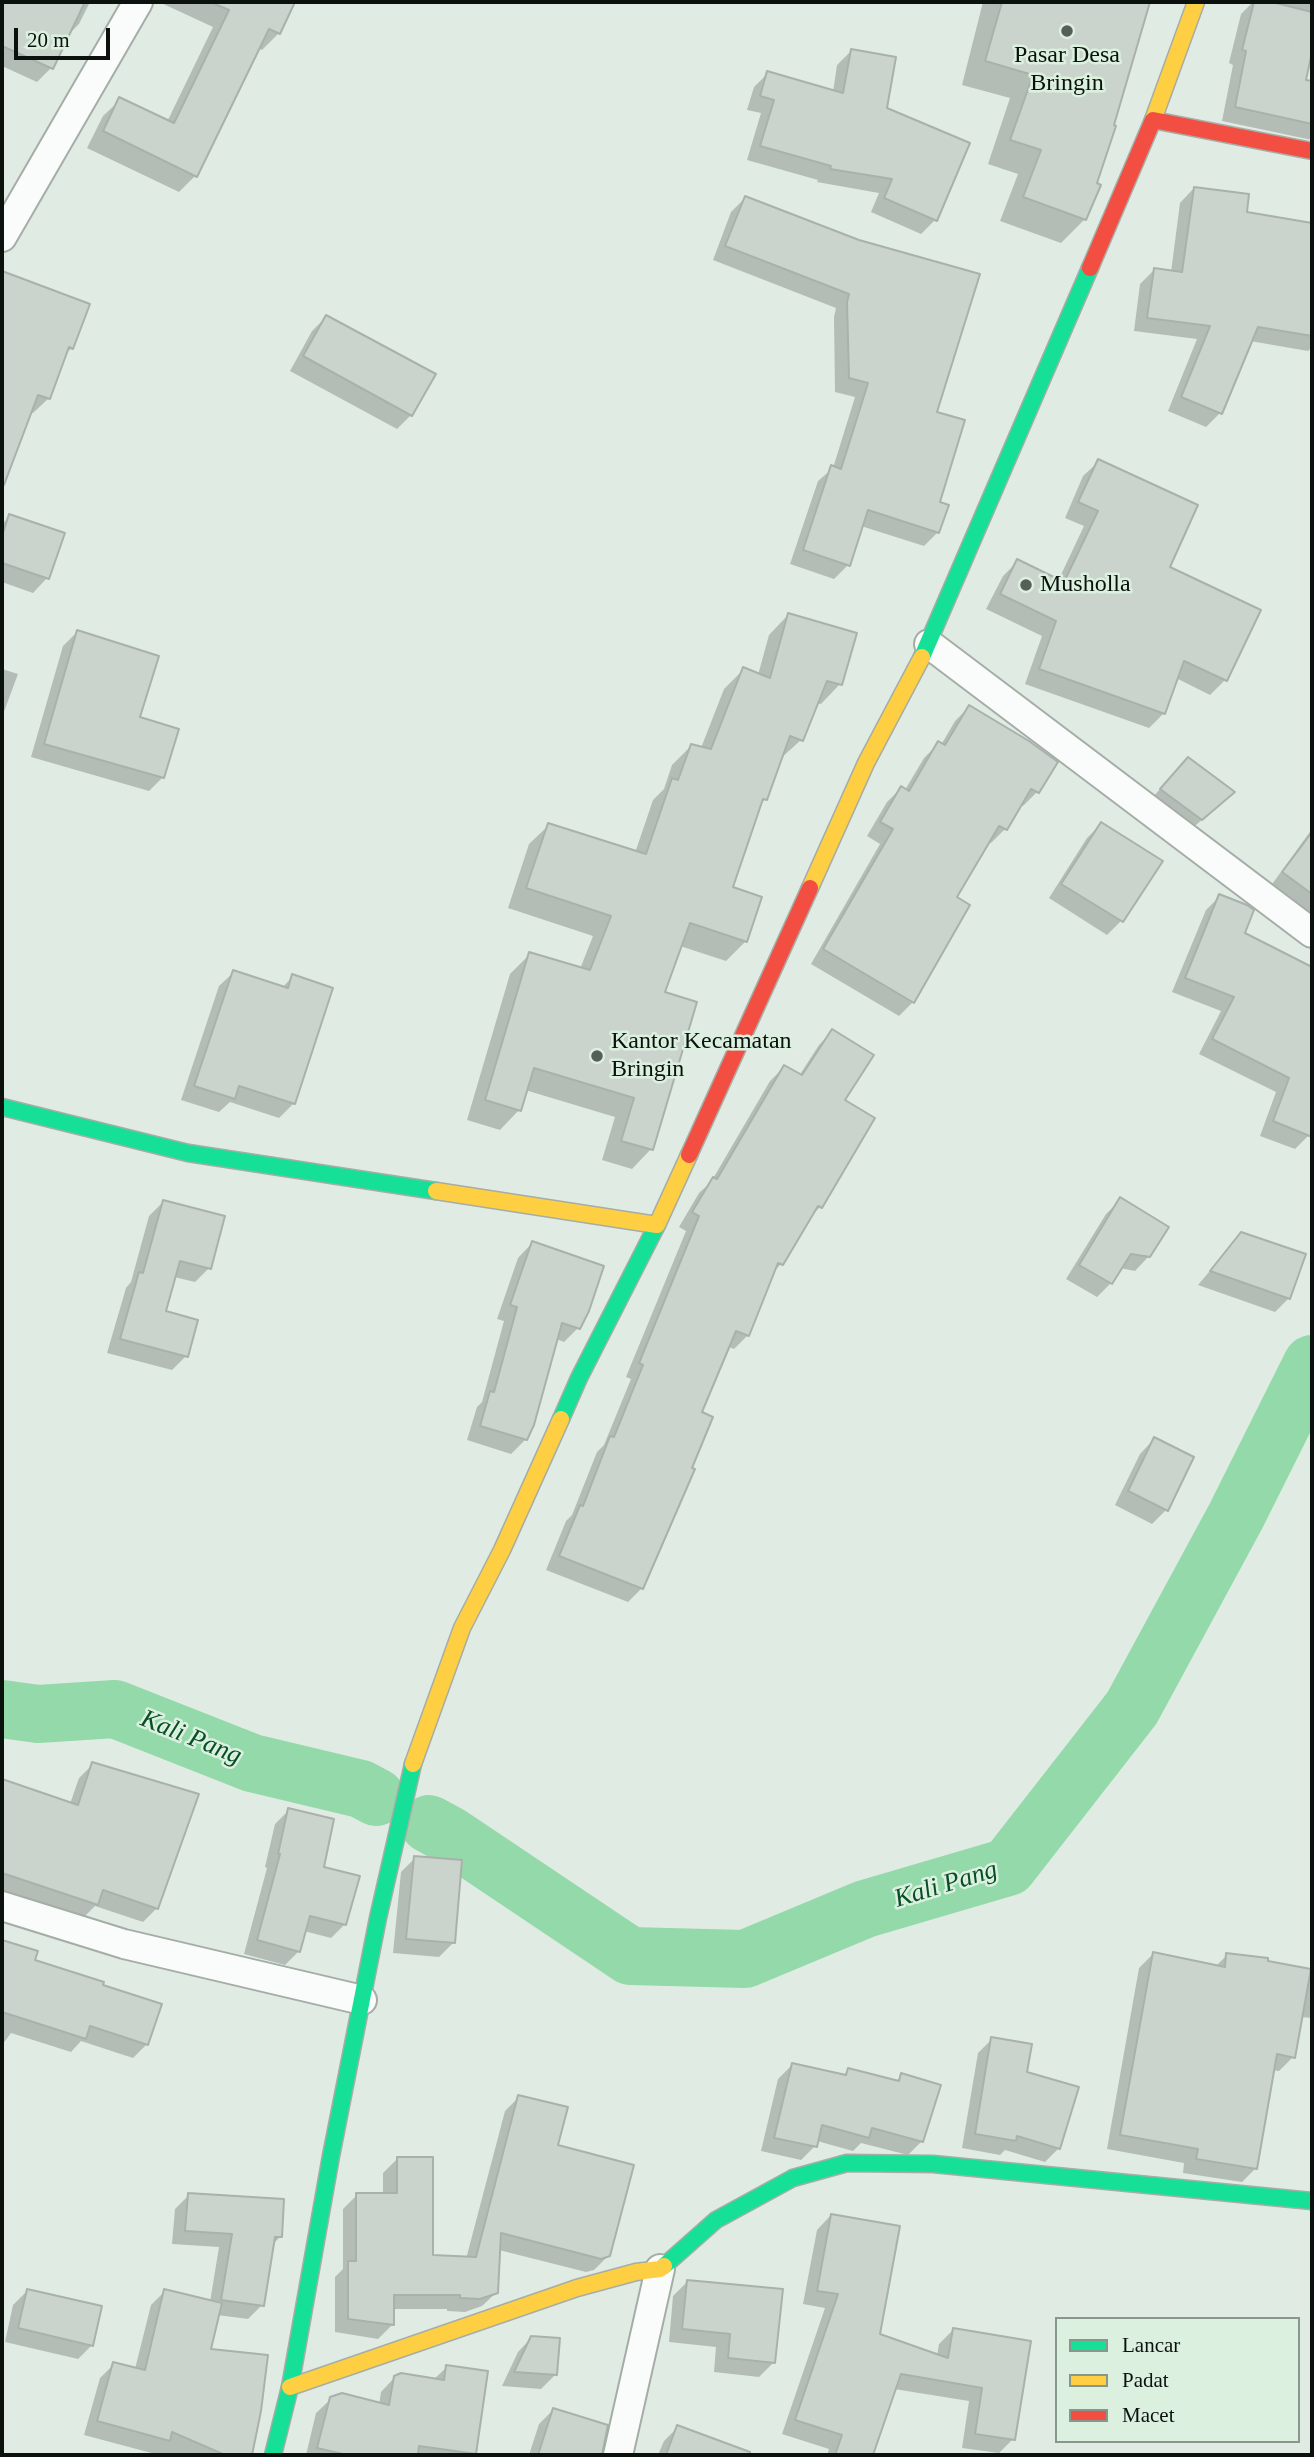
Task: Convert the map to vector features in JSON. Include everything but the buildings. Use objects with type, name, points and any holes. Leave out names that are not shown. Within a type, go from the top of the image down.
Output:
[{"type":"street","points":[[2,237],[138,2]]},
{"type":"street","points":[[274,2455],[290,2387],[362,2000],[415,1753],[457,1641],[502,1550],[579,1378],[657,1225],[866,763],[929,644],[1153,120],[1196,2]]},
{"type":"street","points":[[1153,120],[1312,151]]},
{"type":"street","points":[[929,644],[1312,933]]},
{"type":"street","points":[[2,1107],[187,1153],[657,1225]]},
{"type":"street","points":[[2,1906],[124,1944],[362,2000]]},
{"type":"street","points":[[290,2387],[577,2288],[636,2272],[660,2269],[716,2220],[793,2178],[847,2163],[933,2164],[1312,2201]]},
{"type":"street","points":[[618,2455],[660,2269]]},
{"type":"waterway","name":"Kali Pang","points":[[429,1824],[630,1956],[745,1959],[865,1909],[1008,1867],[1132,1708],[1236,1516],[1312,1364]]},
{"type":"waterway","name":"Kali Pang","points":[[2,1709],[38,1714],[115,1709],[252,1763],[361,1789],[376,1797]]},
{"type":"traffic: fast","points":[[922,657],[1090,268]]},
{"type":"traffic: fast","points":[[2,1107],[188,1153],[436,1191]]},
{"type":"traffic: fast","points":[[561,1419],[657,1225]]},
{"type":"traffic: fast","points":[[273,2455],[290,2387],[331,2156],[378,1918],[413,1764]]},
{"type":"traffic: fast","points":[[664,2266],[716,2220],[793,2178],[847,2163],[933,2164],[1312,2201]]},
{"type":"traffic: slow","points":[[1153,120],[1196,2]]},
{"type":"traffic: slow","points":[[810,888],[866,763],[922,657]]},
{"type":"traffic: slow","points":[[436,1191],[657,1225],[689,1155]]},
{"type":"traffic: slow","points":[[413,1764],[462,1628],[502,1550],[561,1419]]},
{"type":"traffic: slow","points":[[290,2387],[577,2288],[664,2266]]},
{"type":"traffic: jam","points":[[1090,268],[1153,120],[1312,151]]},
{"type":"traffic: jam","points":[[689,1155],[810,888]]},
{"type":"place","name":"Pasar Desa Bringin","points":[[1067,31]]},
{"type":"place","name":"Musholla","points":[[1026,585]]},
{"type":"place","name":"Kantor Kecamatan Bringin","points":[[597,1056]]}]
